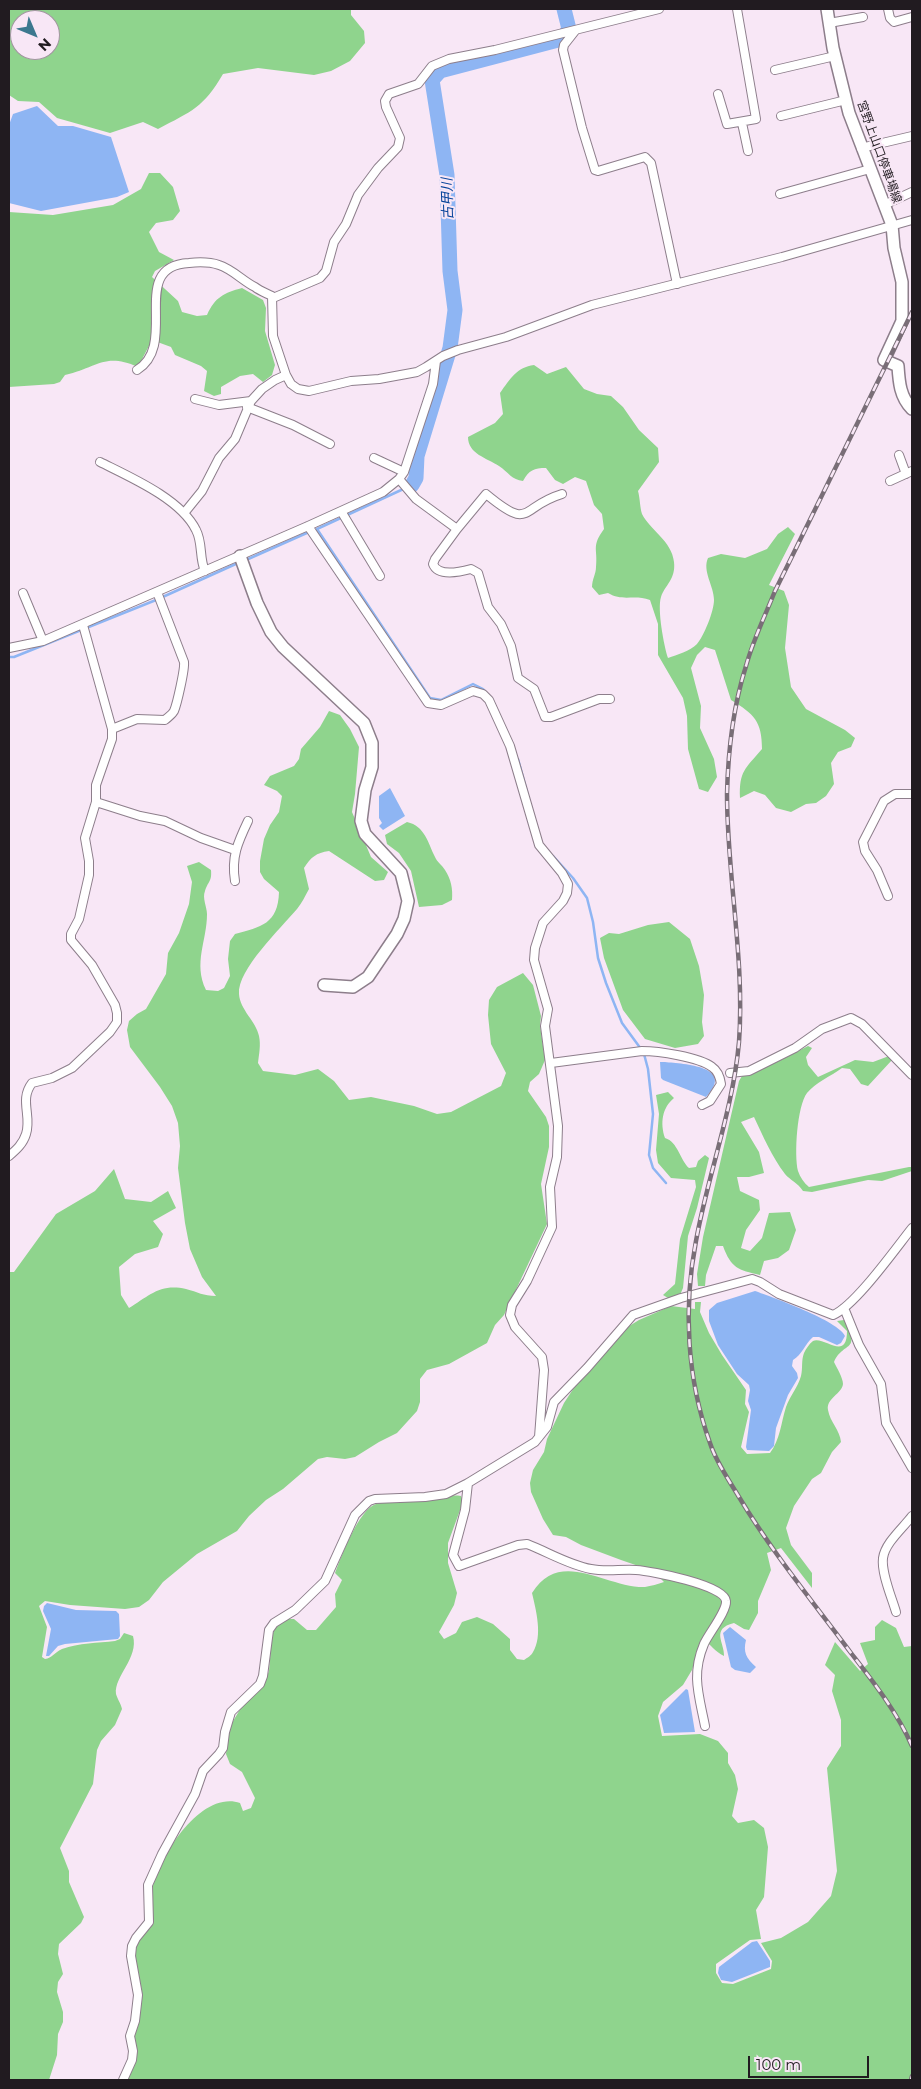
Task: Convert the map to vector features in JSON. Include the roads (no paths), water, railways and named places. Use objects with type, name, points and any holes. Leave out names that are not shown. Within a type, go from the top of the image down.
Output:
[{"type":"street","points":[[273,298],[320,278],[326,271],[334,242],[346,224],[358,195],[378,168],[398,147],[400,138],[386,108],[385,101],[389,94],[418,84],[432,66],[449,59],[659,9]]},
{"type":"street","points":[[718,94],[727,124],[742,123],[756,119],[737,9]]},
{"type":"street","name":"宮野上山口停車場線","points":[[827,9],[835,56],[846,100],[892,226],[894,248],[902,282],[902,321],[884,360],[898,366],[899,383],[904,398],[912,409]]},
{"type":"street","points":[[888,9],[890,18],[894,22],[912,17]]},
{"type":"street","points":[[829,23],[863,17]]},
{"type":"street","points":[[575,30],[564,45],[563,50],[579,120],[595,170],[598,171],[645,157],[651,163],[677,284]]},
{"type":"street","points":[[775,70],[835,56]]},
{"type":"street","points":[[782,116],[846,100]]},
{"type":"street","points":[[742,123],[748,151]]},
{"type":"street","points":[[862,148],[912,136]]},
{"type":"street","points":[[780,194],[870,169]]},
{"type":"street","points":[[884,205],[912,192]]},
{"type":"street","points":[[137,370],[148,359],[156,340],[156,284],[162,274],[177,263],[196,262],[219,265],[272,296],[274,336],[286,376],[298,389],[309,391],[351,381],[379,379],[417,372],[443,356],[458,350],[506,336],[592,305],[782,257],[912,220]]},
{"type":"street","points":[[9,648],[43,642],[383,492],[399,479],[404,472],[433,384],[436,361]]},
{"type":"street","points":[[185,512],[202,491],[219,458],[235,438],[249,404],[262,389],[274,380],[286,376]]},
{"type":"street","points":[[195,399],[219,406],[249,404],[294,424],[330,444]]},
{"type":"street","points":[[890,481],[909,472],[899,455]]},
{"type":"street","points":[[374,458],[404,472]]},
{"type":"street","points":[[100,462],[159,494],[185,512],[197,531],[201,547],[202,564],[205,571]]},
{"type":"street","points":[[399,479],[416,499],[457,529]]},
{"type":"street","points":[[562,494],[526,514],[515,514],[507,511],[486,494],[457,529],[434,564],[435,568],[440,571],[456,572],[471,569],[478,573],[488,607],[500,624],[511,646],[518,678],[534,688],[542,714],[545,717],[551,717],[599,699],[610,699]]},
{"type":"street","points":[[341,511],[380,576]]},
{"type":"street","points":[[308,526],[428,703],[441,705],[473,691],[483,694],[489,700],[510,746],[539,845],[562,873],[568,884],[567,894],[563,901],[543,923],[535,948],[534,960],[548,1009],[545,1026],[558,1126],[557,1157],[550,1187],[552,1227],[526,1281],[512,1305],[510,1315],[516,1327],[542,1357],[544,1370],[540,1438]]},
{"type":"street","points":[[240,556],[271,632],[364,724],[372,743],[372,767],[365,790],[361,821],[365,834],[400,873],[408,901],[398,934],[368,977],[353,987],[324,985]]},
{"type":"street","points":[[112,729],[137,720],[165,720],[175,709],[184,671],[184,662],[157,592]]},
{"type":"street","points":[[24,593],[43,642]]},
{"type":"street","points":[[9,1156],[24,1141],[27,1132],[25,1098],[32,1082],[52,1078],[72,1068],[110,1032],[116,1022],[117,1013],[110,997],[92,965],[71,940],[71,934],[80,919],[88,875],[89,862],[85,838],[96,802],[96,785],[112,739],[112,729],[83,624]]},
{"type":"street","points":[[888,896],[877,870],[865,851],[863,842],[884,800],[895,794],[912,794]]},
{"type":"street","points":[[96,802],[130,813],[165,821],[201,838],[234,850]]},
{"type":"street","points":[[235,881],[234,850],[248,821]]},
{"type":"street","points":[[551,1064],[627,1052],[656,1051],[705,1063],[717,1072],[749,1071],[795,1048],[829,1025],[851,1018],[862,1024],[912,1075]]},
{"type":"street","points":[[717,1072],[721,1084]]},
{"type":"street","points":[[702,1105],[710,1101],[730,1073]]},
{"type":"street","points":[[123,2080],[132,2060],[133,2051],[130,2036],[135,2021],[138,1995],[131,1956],[132,1946],[149,1922],[148,1885],[162,1854],[195,1794],[203,1771],[223,1748],[224,1732],[232,1712],[260,1684],[264,1676],[269,1630],[274,1622],[295,1610],[325,1581],[355,1515],[369,1501],[375,1499],[425,1497],[446,1494],[519,1453],[540,1438],[547,1427],[554,1402],[587,1368],[633,1315],[752,1279],[779,1294],[833,1315],[844,1308],[912,1228]]},
{"type":"street","points":[[844,1308],[859,1344],[881,1384],[886,1422],[912,1468]]},
{"type":"street","points":[[468,1483],[465,1510],[453,1555],[459,1566],[518,1545],[527,1544],[590,1569],[658,1573],[707,1586],[723,1594],[726,1599],[725,1608],[704,1646],[696,1678],[705,1726]]},
{"type":"street","points":[[896,1612],[883,1568],[882,1557],[912,1516]]},
{"type":"water","points":[[37,106],[58,126],[73,126],[111,137],[129,192],[117,197],[41,211],[9,203],[9,125],[13,114]]},
{"type":"water","points":[[390,788],[405,816],[383,830],[379,826],[382,823],[379,818],[379,796]]},
{"type":"water","points":[[660,1062],[684,1064],[704,1069],[711,1073],[715,1079],[714,1087],[706,1097],[663,1080],[661,1078]]},
{"type":"water","points":[[755,1291],[831,1323],[845,1336],[841,1343],[837,1345],[819,1337],[813,1337],[793,1360],[792,1366],[798,1378],[788,1395],[776,1428],[774,1446],[769,1451],[747,1450],[751,1410],[748,1401],[749,1385],[737,1374],[718,1345],[709,1321],[709,1310],[717,1303]]},
{"type":"water","points":[[47,1603],[76,1610],[116,1611],[119,1614],[120,1636],[118,1639],[65,1644],[58,1646],[49,1656],[46,1656],[51,1629],[43,1611]]},
{"type":"water","points":[[730,1627],[746,1640],[746,1655],[756,1667],[750,1673],[735,1670],[731,1667],[723,1633]]},
{"type":"water","points":[[686,1689],[688,1690],[695,1732],[664,1733],[660,1715]]},
{"type":"water","points":[[757,1941],[770,1961],[770,1967],[732,1982],[721,1980],[718,1973],[719,1967],[752,1942]]},
{"type":"waterway","name":"古甲川","points":[[412,485],[416,478],[417,456],[450,348],[455,310],[450,271],[447,175],[432,80],[440,71],[562,39],[569,29],[564,9]]},
{"type":"waterway","points":[[317,529],[412,485]]},
{"type":"waterway","points":[[317,529],[430,698],[441,700],[473,684],[483,689],[492,699]]},
{"type":"waterway","points":[[246,560],[309,532]]},
{"type":"waterway","points":[[9,657],[14,657],[156,600],[238,563]]},
{"type":"waterway","points":[[518,759],[527,792]]},
{"type":"waterway","points":[[553,856],[573,878],[587,898],[593,922],[598,958],[606,983],[622,1023],[641,1049]]},
{"type":"waterway","points":[[644,1054],[648,1069],[653,1114],[649,1155],[653,1168],[666,1183]]},
{"type":"railway","points":[[912,312],[775,591],[752,647],[741,682],[730,746],[727,794],[740,980],[739,1042],[726,1117],[701,1216],[689,1292],[690,1343],[696,1394],[702,1419],[719,1464],[779,1557],[885,1698],[912,1746]]},
{"type":"railway","points":[[911,2080],[912,2076]]}]
